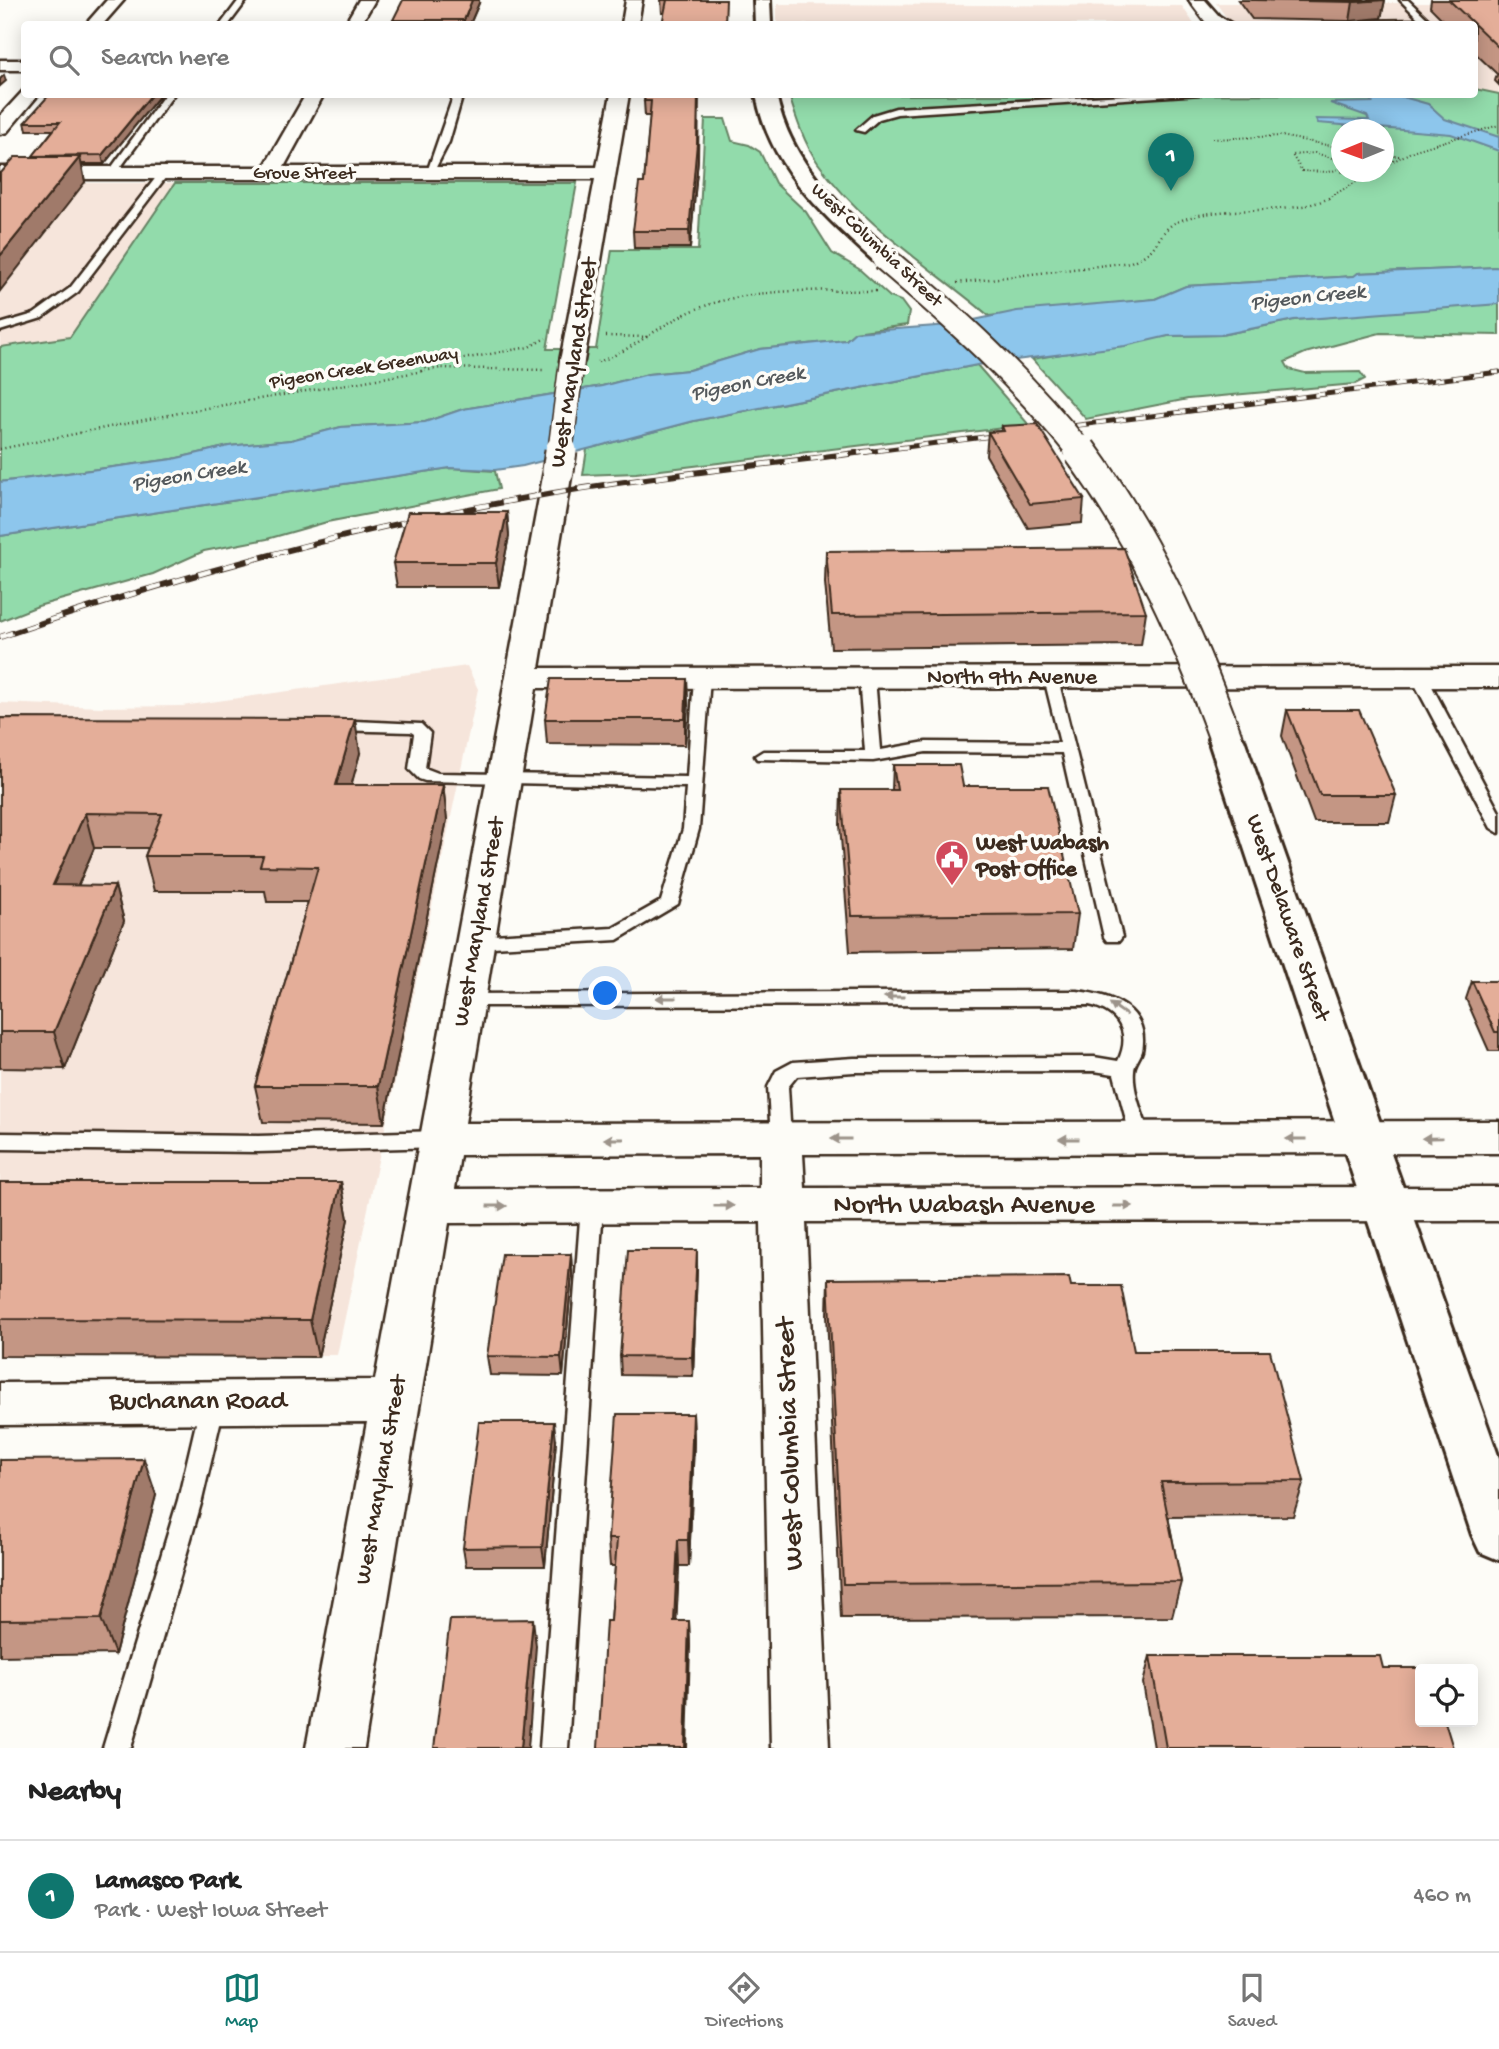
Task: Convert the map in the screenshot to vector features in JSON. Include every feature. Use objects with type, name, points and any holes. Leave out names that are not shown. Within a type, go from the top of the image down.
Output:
[{"type":"main road","points":[[762,0],[763,21]]},
{"type":"main road","name":"West Columbia Street","points":[[767,98],[769,115],[793,164],[834,212],[988,347]]},
{"type":"main road","name":"West Delaware Street","points":[[988,347],[1069,435],[1132,526],[1184,625],[1226,739],[1499,1535]]},
{"type":"street","points":[[96,21],[116,0]]},
{"type":"street","points":[[355,21],[367,0]]},
{"type":"street","points":[[630,21],[634,0]]},
{"type":"street","points":[[1197,0],[1216,21]]},
{"type":"street","points":[[0,65],[21,65]]},
{"type":"street","points":[[0,128],[26,98]]},
{"type":"street","points":[[270,174],[313,98]]},
{"type":"street","name":"West Maryland Street","points":[[335,1748],[524,678],[558,471],[571,365],[608,173],[619,98]]},
{"type":"street","name":"Grove Street","points":[[0,173],[608,173]]},
{"type":"street","name":"North 9th Avenue","points":[[524,678],[1499,677]]},
{"type":"street","points":[[441,1139],[1499,1137]]},
{"type":"street","name":"West Columbia Street","points":[[781,1139],[800,1748]]},
{"type":"street","name":"North Wabash Avenue","points":[[429,1206],[1499,1204]]},
{"type":"street","name":"Buchanan Road","points":[[0,1404],[396,1401]]},
{"type":"lane","points":[[227,21],[243,0]]},
{"type":"lane","points":[[1404,0],[1426,21]]},
{"type":"lane","points":[[112,173],[167,98]]},
{"type":"lane","points":[[429,173],[444,142],[457,98]]},
{"type":"lane","points":[[861,130],[876,117],[896,111],[1125,98]]},
{"type":"lane","points":[[0,328],[38,316],[74,290],[164,173]]},
{"type":"lane","points":[[1419,677],[1499,828]]},
{"type":"lane","points":[[476,942],[617,934],[669,904],[691,829],[702,678]]},
{"type":"lane","points":[[867,678],[873,756]]},
{"type":"lane","points":[[1052,678],[1113,937]]},
{"type":"lane","points":[[317,724],[415,727],[422,733],[417,769],[425,776],[506,780],[693,782]]},
{"type":"lane","points":[[763,756],[873,756],[926,747],[1069,748]]},
{"type":"lane","points":[[466,1000],[1093,998],[1116,1005],[1130,1020],[1132,1053],[1124,1069],[1141,1139]]},
{"type":"lane","points":[[781,1139],[778,1087],[783,1076],[793,1069],[854,1065],[1094,1064],[1124,1069]]},
{"type":"lane","points":[[0,1141],[258,1144],[441,1139]]},
{"type":"lane","points":[[554,1748],[592,1206]]},
{"type":"lane","points":[[117,1748],[190,1500],[213,1402]]},
{"type":"path","points":[[1394,161],[1415,150],[1499,125]]},
{"type":"path","points":[[1213,139],[1281,136],[1331,146]]},
{"type":"path","points":[[1331,158],[1315,153],[1292,155],[1303,171],[1331,171]]},
{"type":"path","points":[[1394,156],[1406,155]]},
{"type":"path","points":[[955,283],[1131,262],[1150,251],[1156,235],[1162,230],[1195,216],[1306,206],[1355,182]]},
{"type":"path","name":"Pigeon Creek Greenway","points":[[0,449],[188,411],[421,372],[472,367],[571,365],[620,356],[702,307],[768,294],[884,290]]},
{"type":"path","points":[[421,372],[430,365],[529,347],[555,332],[650,337]]},
{"type":"shaded area","points":[[1216,3],[1499,3],[1499,101],[1478,94],[1478,21],[1229,21]]},
{"type":"shaded area","points":[[777,4],[1182,6],[1192,21],[777,21]]},
{"type":"shaded area","points":[[0,183],[175,183],[70,337],[0,347]]},
{"type":"shaded area","points":[[467,666],[478,689],[337,1355],[0,1355],[0,703],[101,707],[182,706]]},
{"type":"green space","points":[[1478,90],[1499,94],[1499,267],[1358,273],[1355,276],[1186,286],[1155,299],[989,316],[876,226],[836,185],[809,147],[790,98],[1478,98]]},
{"type":"green space","points":[[705,119],[725,119],[732,141],[749,145],[760,152],[775,183],[806,212],[832,253],[859,269],[890,297],[901,301],[909,312],[907,325],[855,332],[846,340],[760,349],[689,370],[648,374],[602,386],[463,409],[425,422],[341,427],[291,440],[229,446],[173,459],[0,482],[0,347],[70,337],[175,183],[577,183],[547,349],[596,349],[612,250],[698,250]]},
{"type":"green space","points":[[1499,304],[1499,335],[1380,333],[1305,353],[1285,362],[1289,369],[1305,373],[1360,372],[1365,379],[1355,384],[1188,399],[1086,419],[1032,359],[1168,336],[1221,335],[1294,320]]},
{"type":"green space","points":[[977,365],[1029,425],[636,473],[583,475],[587,449],[694,421]]},
{"type":"green space","points":[[450,468],[495,471],[499,489],[327,522],[267,539],[204,551],[153,574],[38,606],[0,621],[0,536]]},
{"type":"water","points":[[1369,98],[1407,98],[1428,104],[1445,119],[1499,137],[1499,151],[1451,134],[1394,129],[1394,119],[1368,119],[1367,116],[1330,103],[1372,102]]},
{"type":"water","points":[[1316,119],[1331,119],[1331,124],[1318,123]]},
{"type":"water","name":"Pigeon Creek","points":[[1499,267],[1499,304],[1294,320],[1221,335],[1168,336],[1125,346],[977,365],[694,421],[523,466],[495,470],[450,468],[0,536],[0,482],[173,459],[229,446],[291,440],[341,427],[425,422],[463,409],[602,386],[648,374],[689,370],[760,349],[846,340],[855,332],[950,325],[1017,311],[1155,299],[1186,286],[1354,276],[1358,273]]},
{"type":"building","points":[[403,0],[472,0],[464,20],[393,20]]},
{"type":"building","points":[[667,0],[726,0],[725,21],[663,21]]},
{"type":"building","points":[[1255,0],[1380,0],[1353,2]]},
{"type":"building","points":[[1449,0],[1499,0],[1499,48],[1478,28],[1478,21],[1471,21]]},
{"type":"building","points":[[46,98],[149,98],[102,155],[33,156],[60,122],[25,122]]},
{"type":"building","points":[[645,98],[698,98],[689,231],[633,231],[639,183],[644,183],[651,101],[644,101]]},
{"type":"building","points":[[15,157],[80,157],[0,256],[0,174]]},
{"type":"building","points":[[1037,424],[1084,499],[1030,504],[988,432],[1004,431],[1002,426]]},
{"type":"building","points":[[408,512],[507,512],[496,563],[393,563]]},
{"type":"building","points":[[1124,548],[1146,612],[832,615],[826,551]]},
{"type":"building","points":[[551,679],[687,679],[685,719],[545,719]]},
{"type":"building","points":[[1287,710],[1359,710],[1396,795],[1320,795]]},
{"type":"building","points":[[0,718],[355,719],[336,785],[443,785],[378,1086],[255,1086],[318,867],[260,866],[263,856],[145,856],[162,814],[85,813],[53,885],[115,886],[54,1032],[0,1032]]},
{"type":"building","name":"West Wabash Post Office","points":[[893,765],[959,765],[963,786],[1048,786],[1078,914],[852,916],[841,790],[897,790]]},
{"type":"building","points":[[1472,981],[1499,981],[1499,1032],[1495,1032]]},
{"type":"building","points":[[0,1182],[341,1182],[310,1320],[0,1319]]},
{"type":"building","points":[[628,1250],[697,1250],[692,1357],[620,1356]]},
{"type":"building","points":[[502,1254],[571,1254],[561,1357],[487,1356]]},
{"type":"building","points":[[1069,1277],[1071,1286],[1121,1286],[1134,1351],[1270,1351],[1304,1481],[1161,1482],[1181,1582],[843,1584],[828,1279]]},
{"type":"building","points":[[617,1414],[693,1414],[688,1540],[678,1540],[674,1621],[689,1621],[685,1748],[598,1748],[606,1621],[611,1621],[617,1539],[608,1539]]},
{"type":"building","points":[[479,1422],[554,1422],[542,1547],[463,1548]]},
{"type":"building","points":[[144,1459],[101,1619],[0,1620],[0,1460]]},
{"type":"building","points":[[533,1619],[521,1748],[434,1748],[450,1620]]},
{"type":"building","points":[[1150,1656],[1380,1656],[1383,1668],[1415,1668],[1415,1727],[1447,1727],[1453,1748],[1166,1748]]},
{"type":"railway","points":[[858,453],[1499,372]]},
{"type":"railway","points":[[0,637],[260,557],[392,525],[612,484],[872,451]]},
{"type":"place","name":"Lamasco Park","points":[[1171,191]]},
{"type":"place","name":"West Wabash Post Office","points":[[952,887]]}]
